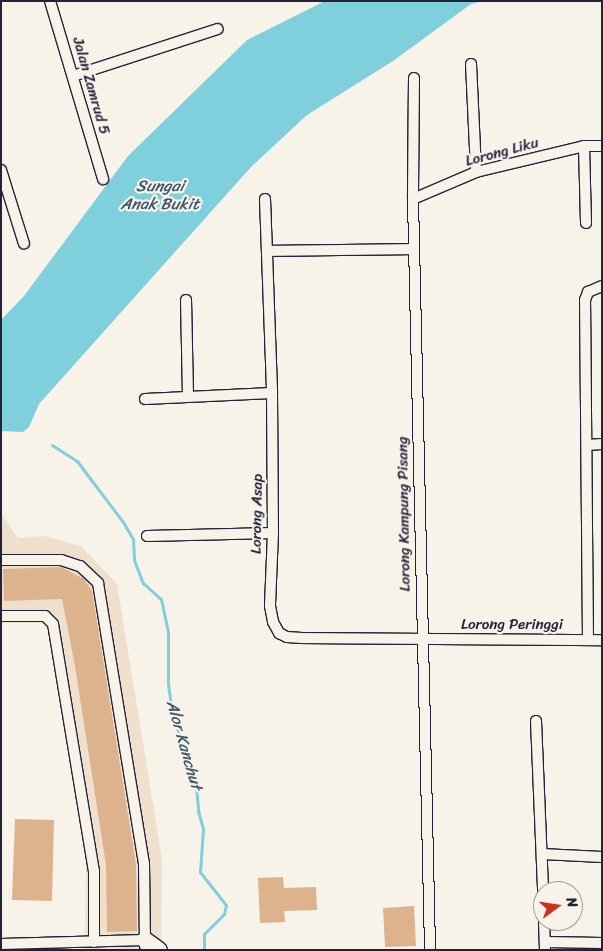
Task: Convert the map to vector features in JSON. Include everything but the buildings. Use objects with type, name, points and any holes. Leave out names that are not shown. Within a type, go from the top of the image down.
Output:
[{"type":"main road","points":[[145,945],[158,950]]},
{"type":"street","name":"Jalan Zamrud 5","points":[[50,1],[103,179]]},
{"type":"street","points":[[73,76],[218,29]]},
{"type":"street","points":[[471,64],[476,172]]},
{"type":"street","name":"Lorong Kampung Pisang","points":[[414,78],[413,199],[430,950]]},
{"type":"street","points":[[584,146],[586,223]]},
{"type":"street","name":"Lorong Liku","points":[[413,199],[476,172],[584,146],[602,146]]},
{"type":"street","points":[[2,173],[24,244]]},
{"type":"street","name":"Lorong Asap","points":[[265,199],[272,393],[273,533],[270,606],[273,622],[279,633],[287,637],[422,639]]},
{"type":"street","points":[[267,251],[414,249]]},
{"type":"street","points":[[588,640],[585,300],[588,292],[602,286]]},
{"type":"street","points":[[186,300],[188,396]]},
{"type":"street","points":[[144,399],[272,393]]},
{"type":"street","points":[[587,445],[602,444]]},
{"type":"street","points":[[147,536],[273,533]]},
{"type":"street","points":[[1,560],[61,560],[80,566],[98,583],[144,863],[145,945],[94,942],[1,944]]},
{"type":"street","points":[[1,616],[45,616],[54,624],[94,871],[94,942]]},
{"type":"street","name":"Lorong Peringgi","points":[[422,639],[602,640]]},
{"type":"street","points":[[536,721],[543,881]]},
{"type":"street","points":[[542,854],[602,857]]},
{"type":"street","points":[[544,931],[545,946],[602,943]]},
{"type":"shaded area","points":[[1,513],[18,538],[44,536],[81,546],[117,584],[162,859],[161,950],[85,950],[86,858],[48,623],[1,623]]},
{"type":"water","name":"Sungai Anak Bukit","points":[[325,1],[483,1],[471,4],[393,61],[307,115],[251,167],[39,404],[29,427],[23,432],[1,431],[1,320],[24,296],[128,156],[247,40]]},
{"type":"waterway","name":"Alor Kanchut","points":[[52,445],[77,461],[123,522],[133,539],[134,560],[143,583],[161,599],[168,632],[168,684],[173,718],[195,774],[198,811],[203,829],[200,872],[226,905],[224,914],[204,934],[204,950]]}]
